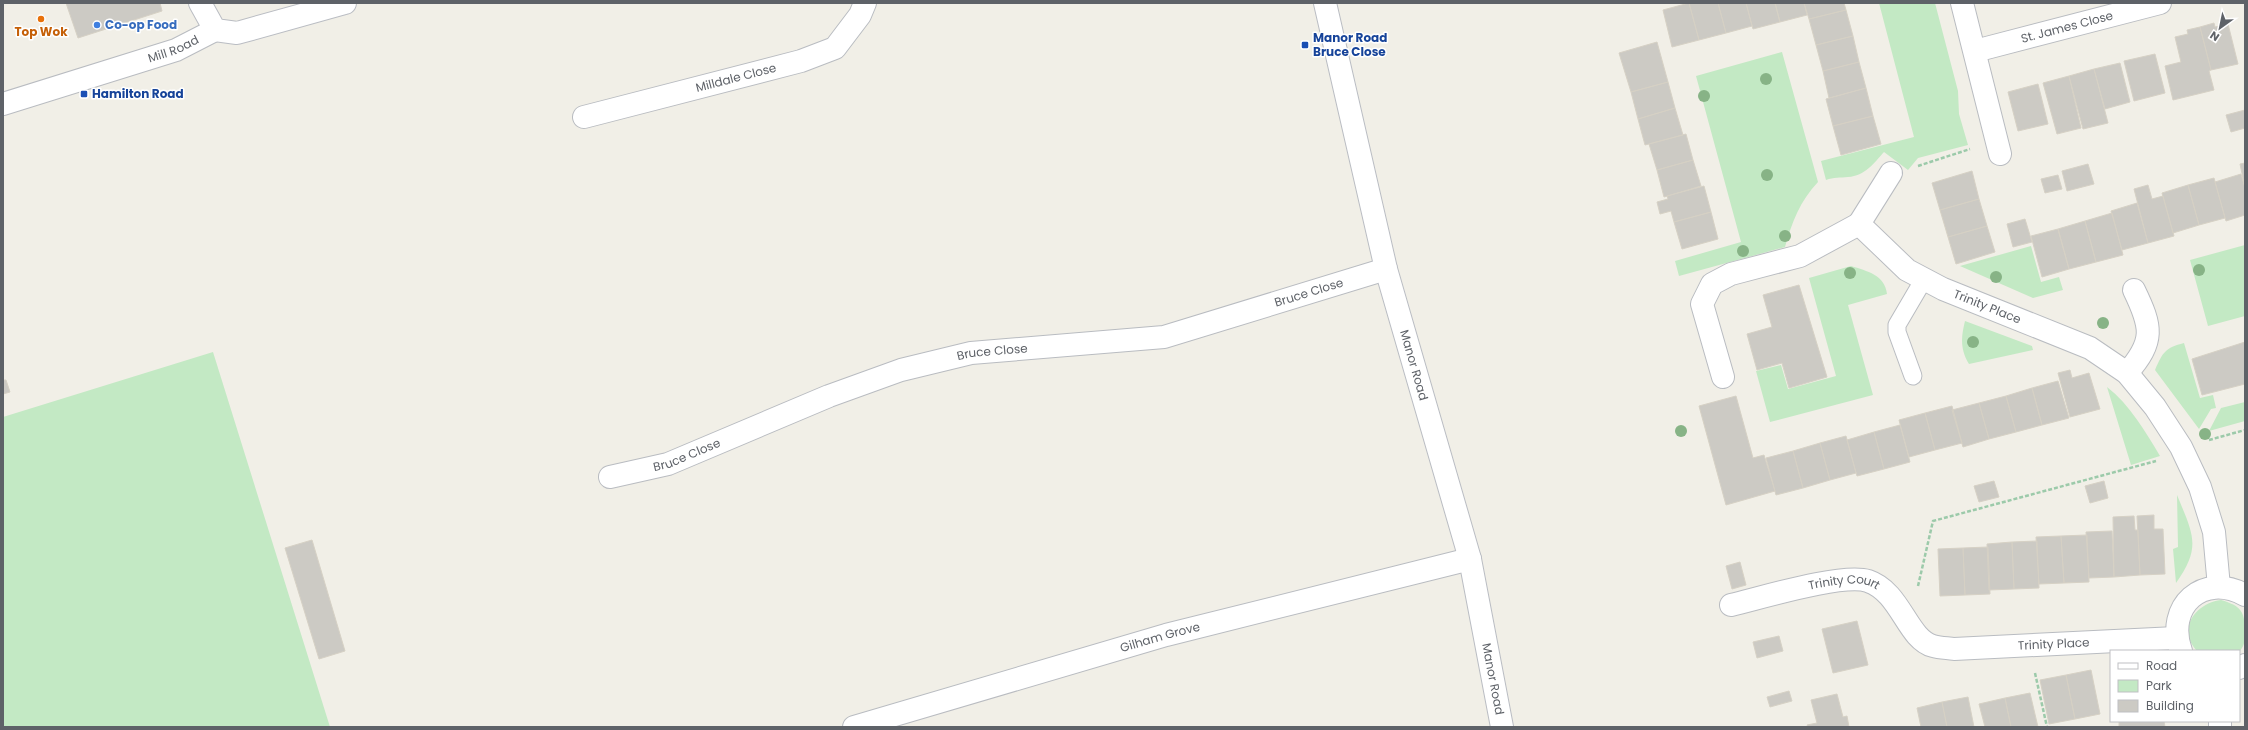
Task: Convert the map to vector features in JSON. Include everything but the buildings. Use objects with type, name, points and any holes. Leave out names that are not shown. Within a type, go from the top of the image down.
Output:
[{"type":"street","points":[[200,3],[215,30],[237,33],[345,3]]},
{"type":"street","name":"Milldale Close","points":[[584,117],[801,61],[835,48],[860,15],[865,3]]},
{"type":"street","name":"Manor Road","points":[[1325,3],[1386,269],[1470,559],[1502,727]]},
{"type":"street","points":[[1962,3],[2000,154]]},
{"type":"street","name":"St. James Close","points":[[1975,51],[2160,3]]},
{"type":"street","name":"Mill Road","points":[[3,104],[176,50],[215,30]]},
{"type":"street","points":[[1723,377],[1702,304],[1712,284],[1731,274],[1800,256],[1859,224],[1891,173]]},
{"type":"street","name":"Trinity Place","points":[[1859,224],[1907,270],[1943,289],[2090,348],[2127,373],[2156,407],[2183,450],[2200,487],[2214,532],[2219,587]]},
{"type":"street","name":"Bruce Close","points":[[610,477],[668,464],[830,396],[901,370],[971,353],[1164,337],[1386,269]]},
{"type":"street","points":[[2127,373],[2139,359],[2149,338],[2146,314],[2134,290]]},
{"type":"street","name":"Gilham Grove","points":[[854,727],[1166,635],[1470,559]]},
{"type":"street","name":"Trinity Court","points":[[1731,605],[1845,578],[1868,581],[1888,593],[1914,631],[1932,646]]},
{"type":"street","name":"Trinity Place","points":[[1932,646],[1954,649],[2029,645],[2179,644],[2176,622],[2182,608],[2191,597],[2204,589],[2219,587],[2234,589],[2245,596]]},
{"type":"lane","points":[[1913,376],[1897,332],[1897,325],[1924,279]]},
{"type":"path","points":[[1891,173],[1910,176],[1918,165],[1973,148],[1971,142]]},
{"type":"path","points":[[1901,612],[1914,603],[1933,520],[2183,450],[2245,430]]},
{"type":"path","points":[[2029,645],[2047,727]]},
{"type":"green space","points":[[1879,3],[1935,3],[1958,91],[1959,114],[1968,145],[1918,158],[1908,170],[1884,152],[1864,172],[1854,176],[1826,180],[1821,161],[1914,137]]},
{"type":"green space","points":[[1782,52],[1818,182],[1801,204],[1785,247],[1679,276],[1675,261],[1741,242],[1696,76]]},
{"type":"green space","points":[[2245,245],[2245,316],[2208,326],[2190,260]]},
{"type":"green space","points":[[2031,246],[2041,282],[2059,277],[2063,290],[2033,298],[1960,266]]},
{"type":"green space","points":[[1851,266],[1869,272],[1879,278],[1886,288],[1887,294],[1848,305],[1873,395],[1770,422],[1756,371],[1781,365],[1788,389],[1836,376],[1809,278]]},
{"type":"green space","points":[[1965,321],[2032,346],[2033,350],[1969,364],[1964,353],[1962,343]]},
{"type":"green space","points":[[2184,343],[2200,398],[2213,395],[2216,408],[2211,409],[2199,429],[2155,370],[2165,352]]},
{"type":"green space","points":[[213,352],[330,727],[3,727],[3,417]]},
{"type":"green space","points":[[2107,387],[2130,410],[2160,456],[2131,465]]},
{"type":"green space","points":[[2245,402],[2245,421],[2209,431],[2221,408]]},
{"type":"green space","points":[[2177,495],[2191,530],[2192,550],[2189,560],[2176,583],[2173,549],[2178,547]]},
{"type":"green space","points":[[2221,600],[2237,607],[2243,614],[2245,640],[2240,651],[2196,650],[2191,643],[2188,634],[2192,618],[2204,606]]},
{"type":"place","name":"Top Wok","points":[[41,19]]},
{"type":"place","name":"Co-op Food","points":[[97,25]]},
{"type":"place","name":"Manor Road Bruce Close","points":[[1305,45]]},
{"type":"place","name":"Hamilton Road","points":[[84,94]]}]
